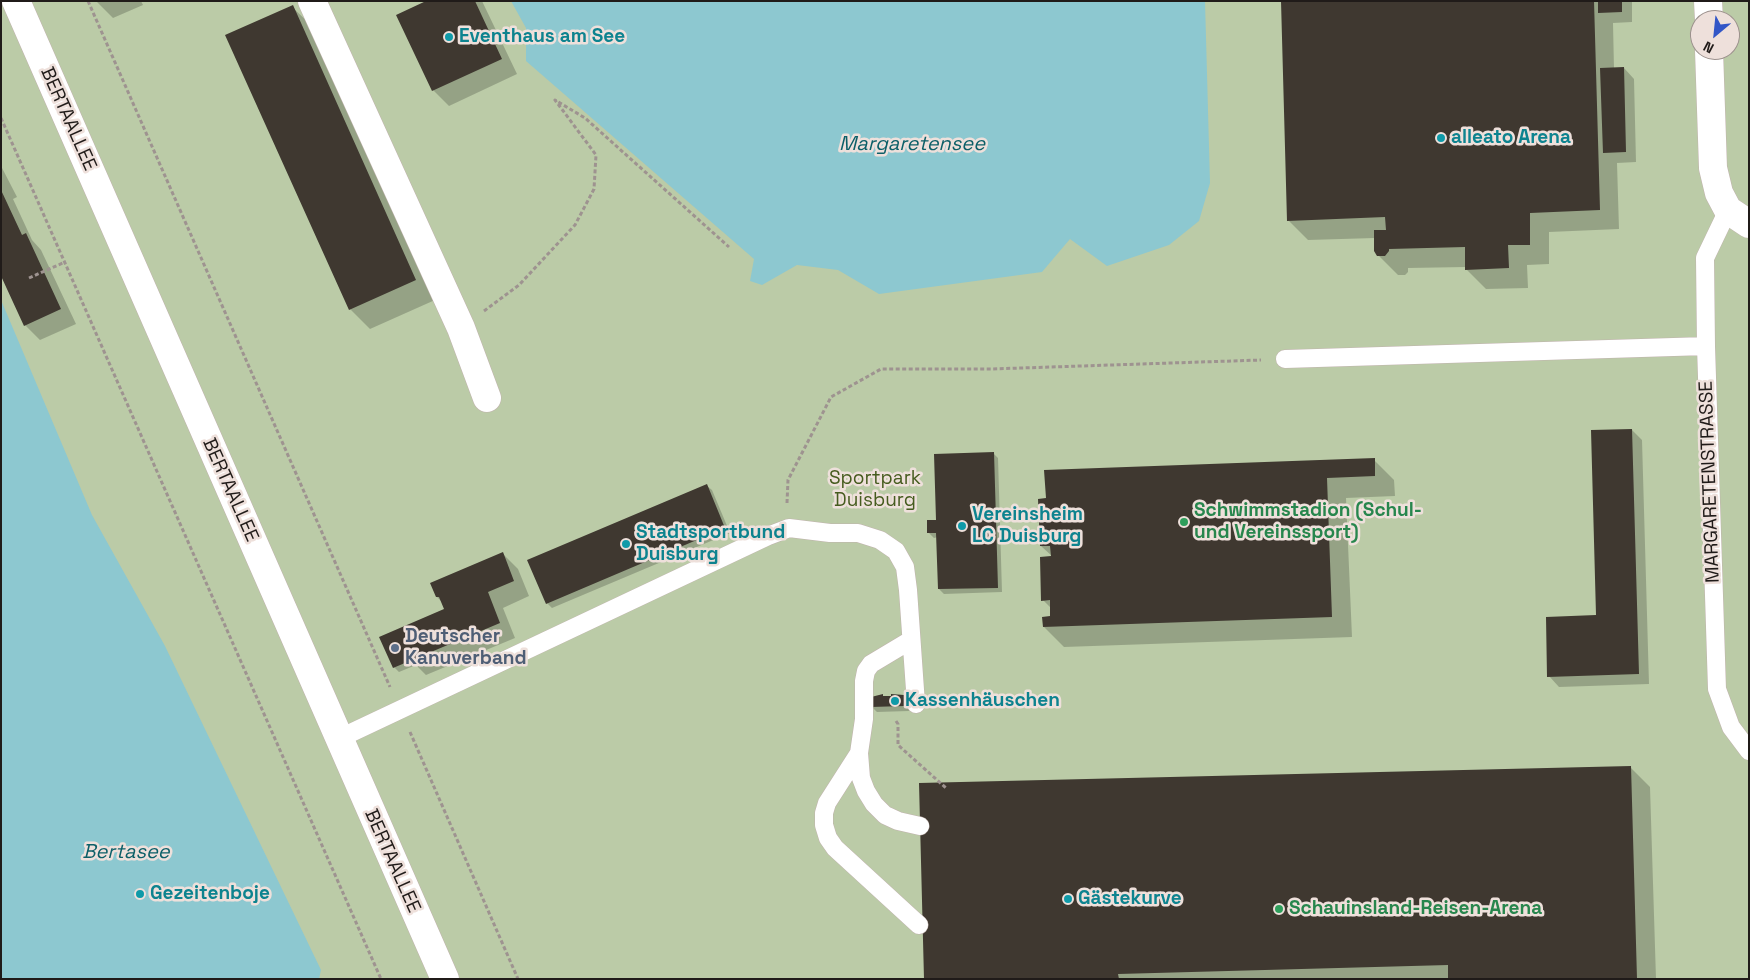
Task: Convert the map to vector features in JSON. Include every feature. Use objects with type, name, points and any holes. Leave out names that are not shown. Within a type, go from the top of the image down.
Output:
[{"type":"street","name":"BERTAALLEE","points":[[16,1],[444,979]]},
{"type":"street","points":[[312,1],[461,328],[487,398]]},
{"type":"street","name":"MARGARETENSTRASSE","points":[[1709,60],[1713,168],[1719,193],[1738,217]]},
{"type":"lane","name":"MARGARETENSTRASSE","points":[[1738,217],[1705,258],[1706,346],[1717,688],[1732,727],[1749,751]]},
{"type":"lane","points":[[1285,359],[1706,346]]},
{"type":"lane","points":[[338,739],[768,536],[789,528],[830,533],[858,533],[880,540],[896,551],[905,568],[908,590],[916,704]]},
{"type":"lane","points":[[911,640],[871,664],[866,671],[864,681],[864,719],[859,753],[861,778],[874,804],[885,815],[898,821],[920,826]]},
{"type":"lane","points":[[859,753],[827,803],[824,813],[824,825],[828,838],[835,848],[919,924]]},
{"type":"path","points":[[88,1],[518,979]]},
{"type":"path","points":[[461,328],[519,284],[575,225],[594,189],[596,156],[555,100],[585,118],[729,247]]},
{"type":"path","points":[[1,118],[381,979]]},
{"type":"path","points":[[28,278],[65,262]]},
{"type":"path","points":[[768,536],[786,518],[788,480],[831,397],[881,369],[991,369],[1285,359]]},
{"type":"path","points":[[920,764],[946,788]]},
{"type":"green space","name":"Sportpark Duisburg","points":[[1,1],[1749,1],[1749,979],[1,979]]},
{"type":"water","name":"Margaretensee","points":[[511,1],[1205,1],[1210,183],[1199,221],[1169,245],[1107,266],[1070,239],[1042,272],[879,294],[838,270],[797,265],[762,285],[750,281],[754,259],[526,61],[526,28]]},
{"type":"water","name":"Bertasee","points":[[1,300],[92,515],[165,646],[321,970],[319,979],[1,979]]},
{"type":"building","name":"Eventhaus am See","points":[[426,1],[475,1],[502,59],[432,91],[396,15]]},
{"type":"building","name":"alleato Arena","points":[[1281,1],[1594,1],[1600,210],[1530,213],[1530,245],[1508,245],[1509,268],[1465,270],[1465,247],[1389,249],[1385,256],[1377,256],[1374,251],[1374,230],[1386,230],[1385,217],[1287,221]]},
{"type":"building","points":[[1598,1],[1622,1],[1622,12],[1598,13]]},
{"type":"building","points":[[293,5],[416,280],[349,310],[225,35]]},
{"type":"building","points":[[1624,67],[1626,152],[1603,153],[1600,68]]},
{"type":"building","points":[[1,190],[22,235],[26,233],[61,309],[24,326],[1,276]]},
{"type":"building","points":[[1632,429],[1639,674],[1547,677],[1546,617],[1596,615],[1591,430]]},
{"type":"building","name":"Vereinsheim LC Duisburg","points":[[994,452],[998,588],[938,589],[936,533],[927,533],[927,520],[936,520],[934,454]]},
{"type":"building","name":"Schwimmstadion (Schul- und Vereinssport)","points":[[1375,458],[1375,476],[1327,478],[1332,617],[1043,627],[1042,617],[1050,616],[1050,600],[1041,601],[1040,557],[1051,556],[1050,546],[1040,546],[1038,499],[1046,498],[1044,470]]},
{"type":"building","name":"Stadtsportbund Duisburg","points":[[707,484],[725,528],[546,604],[527,560]]},
{"type":"building","points":[[503,552],[514,581],[488,592],[500,623],[393,668],[379,637],[444,609],[430,583]]},
{"type":"building","points":[[883,694],[883,696],[891,696],[891,694],[904,695],[904,706],[871,707],[871,697]]},
{"type":"building","name":"Schauinsland-Reisen-Arena","points":[[1631,766],[1637,979],[1448,979],[1448,965],[1118,974],[1119,979],[924,979],[919,783]]},
{"type":"place","name":"Eventhaus am See","points":[[449,37]]},
{"type":"place","name":"alleato Arena","points":[[1441,138]]},
{"type":"place","name":"Schwimmstadion (Schul- und Vereinssport)","points":[[1184,522]]},
{"type":"place","name":"Vereinsheim LC Duisburg","points":[[962,526]]},
{"type":"place","name":"Stadtsportbund Duisburg","points":[[626,544]]},
{"type":"place","name":"Deutscher Kanuverband","points":[[395,648]]},
{"type":"place","name":"Kassenhäuschen","points":[[895,701]]},
{"type":"place","name":"Gezeitenboje","points":[[140,894]]},
{"type":"place","name":"Gästekurve","points":[[1068,899]]},
{"type":"place","name":"Schauinsland-Reisen-Arena","points":[[1279,909]]}]
